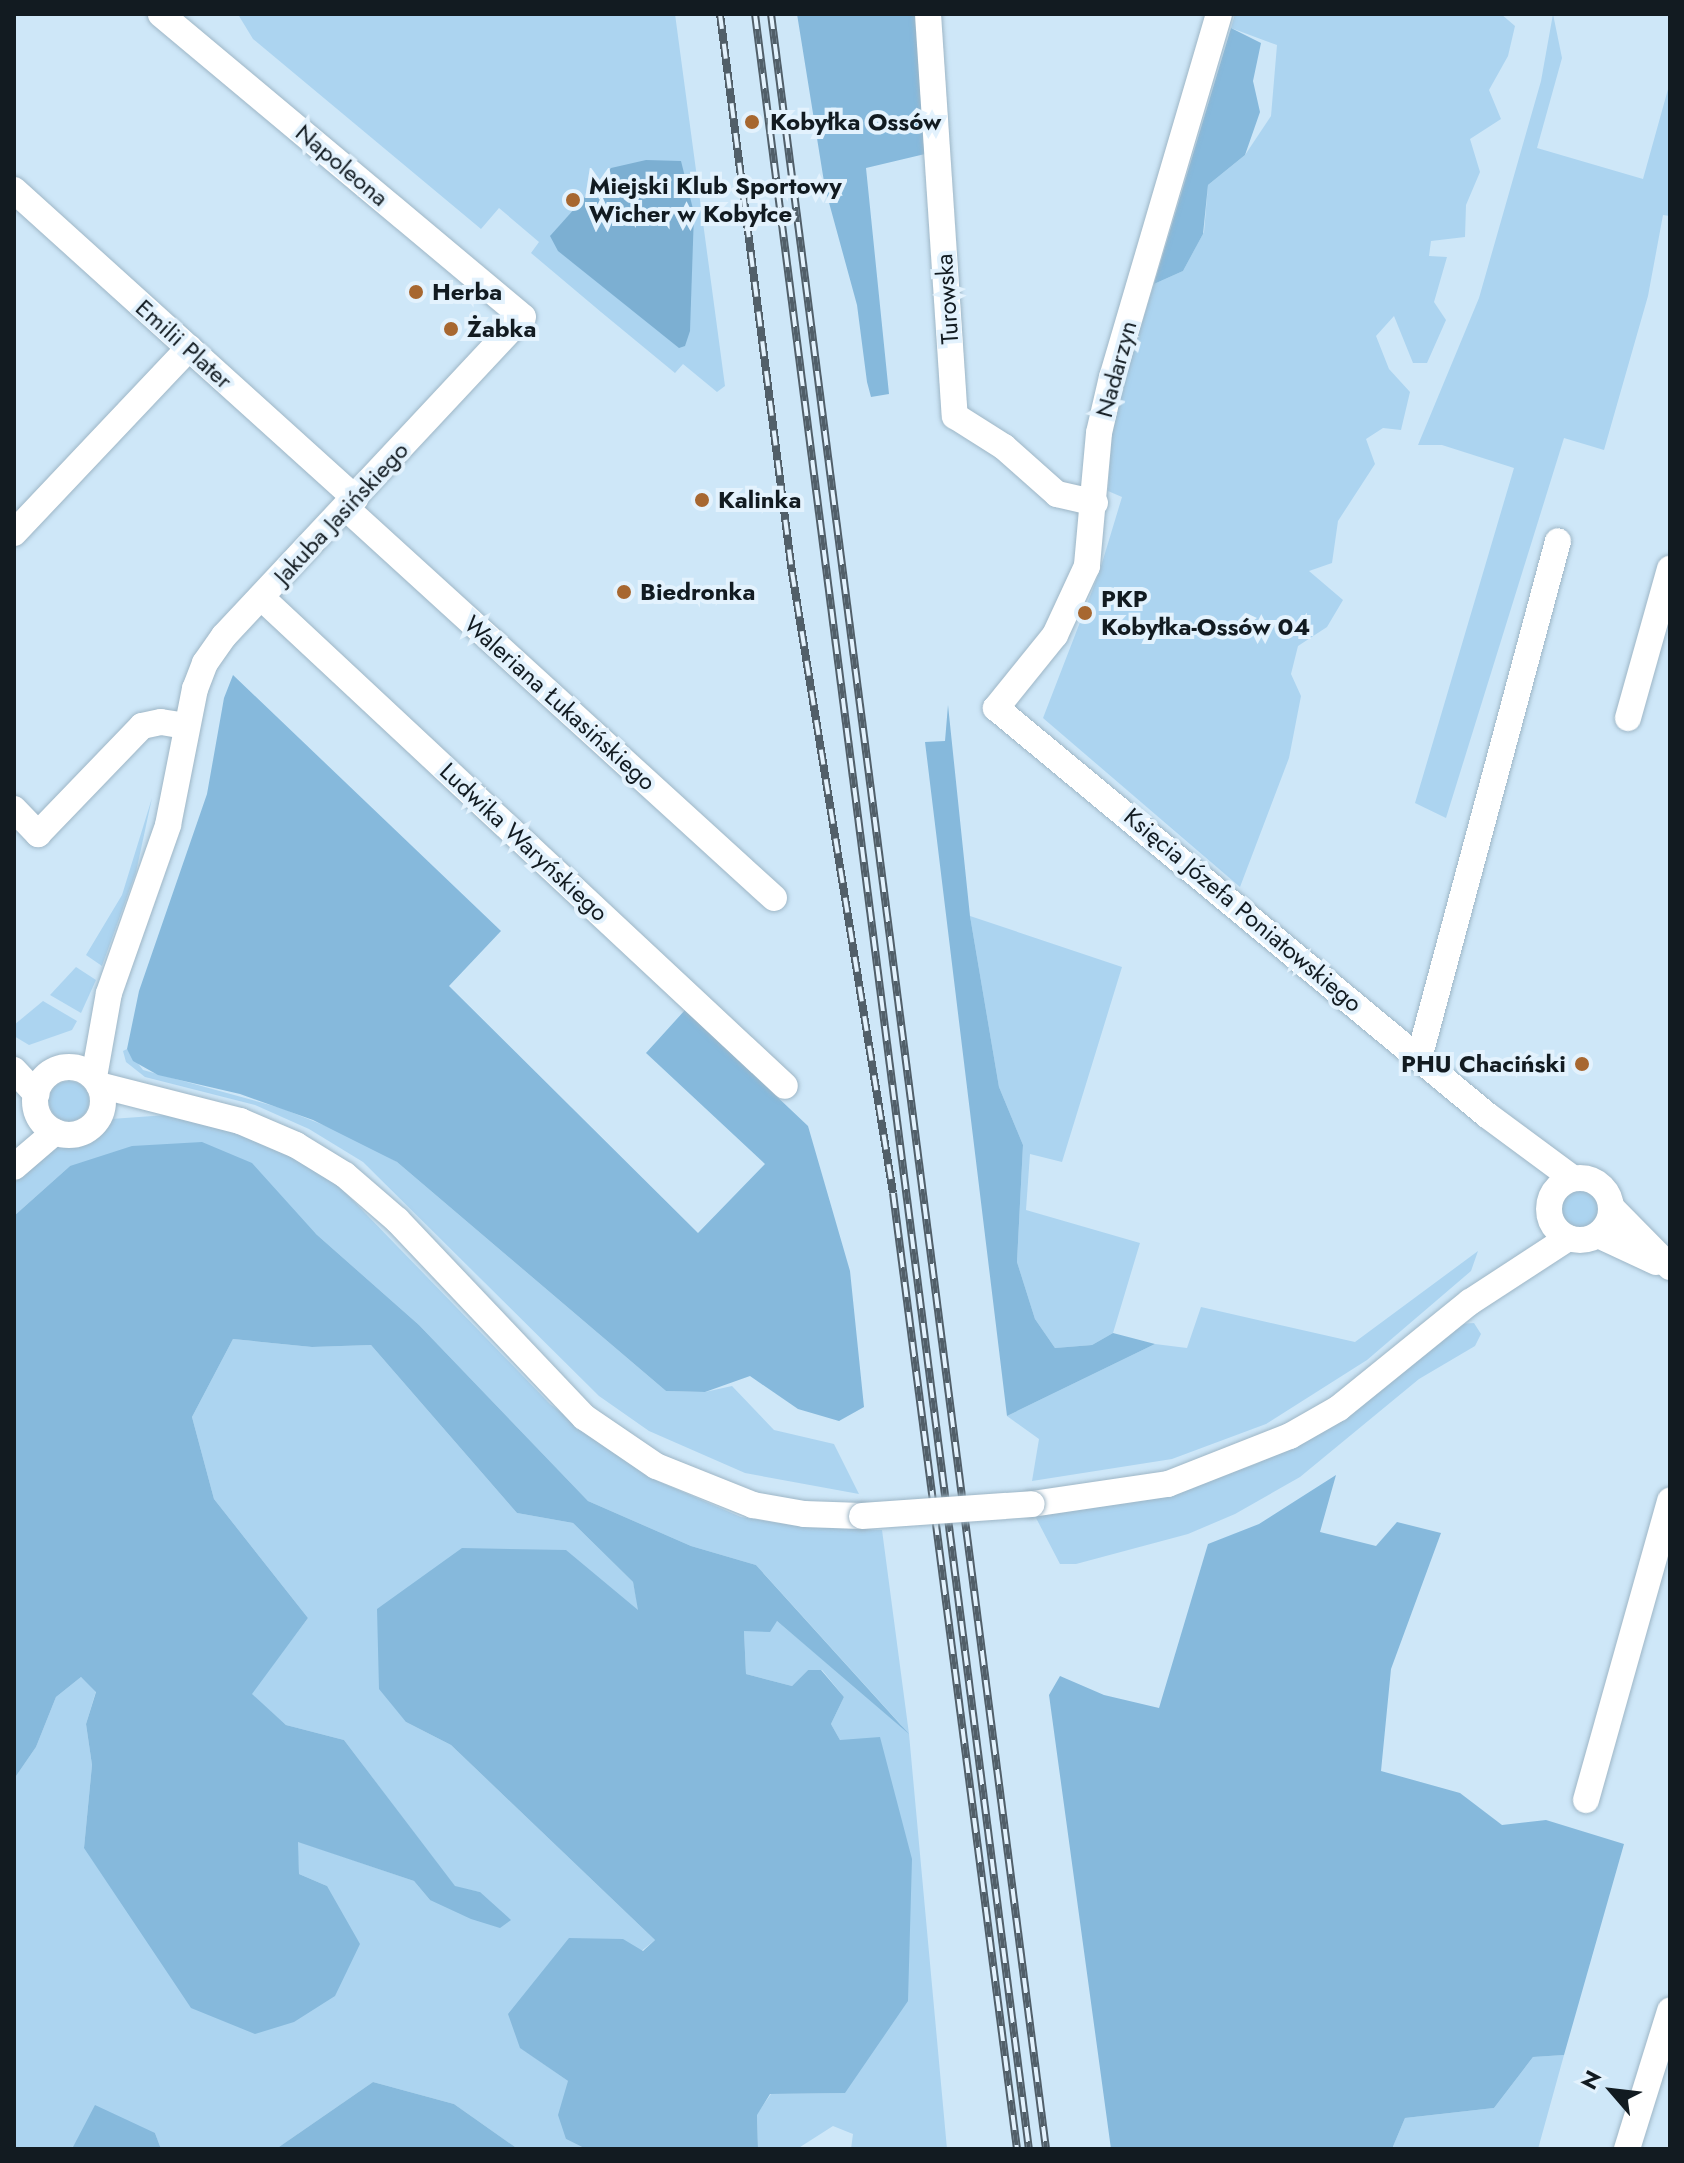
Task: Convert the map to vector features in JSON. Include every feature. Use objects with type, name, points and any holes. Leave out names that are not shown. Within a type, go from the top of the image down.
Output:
[{"type":"street","name":"Napoleona","points":[[161,14],[523,317]]},
{"type":"street","name":"Turowska","points":[[928,14],[955,416],[1004,447],[1057,494],[1095,503]]},
{"type":"street","name":"Nadarzyn","points":[[996,708],[1055,635],[1072,605],[1087,566],[1099,433],[1112,377],[1219,14]]},
{"type":"street","name":"Emilii Plater","points":[[16,197],[189,348],[350,503]]},
{"type":"street","name":"Jakuba Jasińskiego","points":[[69,1067],[109,993],[168,825],[187,726],[205,663],[523,317]]},
{"type":"street","points":[[14,533],[189,348]]},
{"type":"street","name":"Waleriana Łukasińskiego","points":[[350,503],[774,898]]},
{"type":"street","points":[[1419,1058],[1558,541]]},
{"type":"street","points":[[1628,718],[1670,569]]},
{"type":"street","name":"Ludwika Waryńskiego","points":[[262,598],[785,1086]]},
{"type":"street","name":"Księcia Józefa Poniatowskiego","points":[[996,708],[1487,1115],[1572,1178]]},
{"type":"street","points":[[14,809],[38,834],[142,726],[161,722],[187,726]]},
{"type":"street","name":"Jakuba Jasińskiego","points":[[96,1081],[109,993]]},
{"type":"street","points":[[14,1146],[51,1072],[69,1067],[96,1081],[269,1133],[345,1175],[397,1220],[584,1417],[632,1452],[728,1498],[804,1514],[862,1516],[1032,1504],[1168,1484],[1249,1455],[1339,1408],[1470,1302],[1568,1238],[1598,1235],[1670,1268]]},
{"type":"street","points":[[14,1070],[55,1132]]},
{"type":"street","points":[[96,1081],[101,1112]]},
{"type":"street","points":[[14,1167],[55,1132],[82,1132],[101,1112],[172,1105]]},
{"type":"street","name":"Księcia Józefa Poniatowskiego","points":[[1487,1115],[1550,1207]]},
{"type":"street","points":[[1470,1302],[1572,1178],[1602,1186],[1611,1207],[1670,1268]]},
{"type":"street","points":[[1550,1207],[1568,1238]]},
{"type":"street","points":[[1598,1235],[1611,1207]]},
{"type":"street","points":[[1586,1800],[1670,1501]]},
{"type":"street","points":[[1627,2149],[1670,2011]]},
{"type":"shaded area","name":"Miejski Klub Sportowy Wicher w Kobyłce","points":[[675,14],[725,386],[717,392],[683,364],[675,373],[531,253],[539,242],[499,208],[481,229],[253,39],[239,16]]},
{"type":"shaded area","points":[[797,14],[915,14],[925,154],[866,168],[889,394],[871,397],[867,382],[857,305],[825,188]]},
{"type":"shaded area","points":[[1235,14],[1501,14],[1515,26],[1508,56],[1489,90],[1501,119],[1470,139],[1480,172],[1466,205],[1465,237],[1431,241],[1429,256],[1447,257],[1434,302],[1446,320],[1427,363],[1413,363],[1394,316],[1376,336],[1389,369],[1410,392],[1401,430],[1383,428],[1366,439],[1375,464],[1338,521],[1332,563],[1309,571],[1343,600],[1327,627],[1298,646],[1291,674],[1301,696],[1289,758],[1240,887],[1043,718],[1099,573],[1122,497],[1108,491],[1113,420],[1154,284],[1183,271],[1204,232],[1208,185],[1245,155],[1271,116],[1277,45],[1231,28]]},
{"type":"shaded area","points":[[1553,14],[1562,58],[1537,148],[1643,179],[1670,82],[1670,216],[1663,215],[1648,296],[1604,450],[1564,438],[1446,818],[1415,803],[1514,468],[1442,445],[1418,445],[1479,298],[1541,81]]},
{"type":"shaded area","points":[[1231,28],[1261,43],[1253,81],[1260,112],[1245,155],[1208,185],[1203,234],[1183,271],[1154,284]]},
{"type":"shaded area","points":[[646,160],[681,161],[694,213],[690,331],[685,346],[679,348],[558,251],[550,236],[611,168]]},
{"type":"shaded area","points":[[233,675],[501,931],[449,986],[698,1233],[765,1164],[646,1053],[685,1010],[808,1126],[850,1271],[864,1407],[839,1421],[798,1409],[750,1376],[705,1392],[666,1391],[397,1162],[313,1120],[240,1094],[158,1075],[133,1061],[127,1049],[139,991],[207,794],[224,698]]},
{"type":"shaded area","points":[[948,705],[970,916],[999,1087],[1023,1145],[1017,1262],[1035,1319],[1055,1348],[1092,1345],[1113,1333],[1155,1344],[1007,1416],[925,742],[945,741]]},
{"type":"shaded area","points":[[152,798],[136,872],[102,966],[86,955],[122,895]]},
{"type":"shaded area","points":[[970,916],[1122,967],[1062,1162],[1030,1154],[1026,1210],[1140,1243],[1113,1333],[1092,1345],[1055,1348],[1035,1319],[1017,1262],[1023,1145],[999,1087]]},
{"type":"shaded area","points":[[76,967],[96,980],[81,1013],[50,995]]},
{"type":"shaded area","points":[[43,1001],[77,1021],[72,1030],[29,1045],[14,1036],[14,1025]]},
{"type":"shaded area","points":[[127,1049],[143,1070],[281,1108],[358,1139],[397,1162],[666,1391],[705,1392],[732,1386],[774,1430],[834,1444],[859,1494],[745,1473],[649,1431],[599,1396],[363,1162],[309,1129],[255,1105],[145,1077],[126,1062],[123,1051]]},
{"type":"shaded area","points":[[69,1081],[83,1087],[89,1101],[83,1115],[69,1121],[55,1115],[49,1101],[55,1087]]},
{"type":"shaded area","points":[[167,1115],[224,1127],[282,1151],[337,1184],[550,1404],[648,1477],[741,1517],[803,1527],[882,1530],[909,1734],[947,2149],[851,2149],[853,2134],[833,2126],[797,2149],[758,2149],[757,2114],[771,2094],[845,2093],[840,1740],[831,1724],[844,1697],[822,1670],[808,1670],[792,1686],[746,1674],[744,1631],[777,1621],[903,1727],[756,1565],[691,1546],[588,1501],[419,1325],[316,1234],[70,1166],[14,1216],[14,1183],[56,1146],[84,1141],[111,1119]]},
{"type":"shaded area","points":[[202,1142],[252,1163],[316,1234],[419,1325],[588,1501],[691,1546],[756,1565],[909,1734],[777,1621],[770,1632],[744,1631],[746,1674],[792,1686],[808,1670],[821,1670],[844,1697],[831,1724],[840,1740],[880,1737],[912,1859],[908,2001],[845,2093],[770,2094],[757,2115],[758,2149],[586,2149],[566,2139],[558,2115],[568,2081],[520,2048],[508,2014],[569,1938],[623,1939],[643,1951],[655,1940],[451,1745],[406,1722],[379,1689],[377,1609],[462,1548],[566,1550],[638,1610],[633,1582],[573,1523],[517,1513],[371,1345],[312,1347],[233,1339],[192,1417],[214,1499],[308,1618],[252,1694],[286,1725],[344,1740],[455,1886],[480,1892],[511,1920],[500,1928],[471,1919],[430,1900],[414,1881],[298,1842],[299,1874],[327,1886],[360,1944],[335,1996],[294,2022],[255,2034],[191,2008],[84,1848],[92,1765],[86,1724],[96,1692],[81,1677],[56,1697],[36,1747],[14,1779],[14,1216],[70,1166],[132,1146]]},
{"type":"shaded area","points":[[1580,1190],[1594,1195],[1599,1209],[1594,1223],[1580,1228],[1566,1223],[1561,1209],[1566,1195]]},
{"type":"shaded area","points":[[1478,1251],[1471,1271],[1367,1360],[1266,1424],[1172,1459],[1032,1481],[1039,1439],[1007,1416],[1155,1344],[1187,1348],[1201,1307],[1355,1342]]},
{"type":"shaded area","points":[[1474,1323],[1481,1334],[1475,1346],[1419,1379],[1300,1477],[1235,1514],[1188,1534],[1076,1564],[1060,1564],[1035,1516],[1181,1491],[1256,1464],[1291,1447],[1460,1324]]},
{"type":"shaded area","points":[[233,1339],[312,1347],[371,1345],[517,1513],[573,1523],[633,1582],[639,1611],[406,1722],[451,1745],[655,1940],[521,2048],[568,2081],[566,2139],[586,2149],[518,2149],[454,2104],[373,2082],[276,2149],[161,2149],[155,2133],[60,2149],[14,2149],[14,1779],[36,1747],[56,1697],[81,1677],[96,1691],[86,1724],[92,1765],[84,1848],[327,1886],[299,1874],[297,1841],[414,1881],[430,1900],[480,1892],[455,1887],[344,1740],[286,1725],[251,1694],[308,1618],[214,1499],[192,1417]]},
{"type":"shaded area","points":[[1336,1475],[1320,1532],[1376,1546],[1397,1522],[1441,1533],[1391,1669],[1381,1771],[1460,1793],[1502,1825],[1546,1820],[1624,1844],[1564,2055],[1533,2057],[1494,2108],[1405,2118],[1392,2149],[1111,2149],[1049,1695],[1060,1676],[1104,1695],[1159,1708],[1208,1544],[1259,1524]]},
{"type":"shaded area","points":[[1564,2055],[1538,2149],[1392,2149],[1405,2118],[1494,2108],[1533,2057]]},
{"type":"shaded area","points":[[373,2082],[454,2104],[518,2149],[276,2149]]},
{"type":"shaded area","points":[[95,2105],[155,2133],[161,2149],[60,2149],[73,2147]]},
{"type":"railway","points":[[720,14],[792,572],[893,1193],[1017,2149]]},
{"type":"railway","points":[[755,14],[1029,2149]]},
{"type":"railway","points":[[771,14],[1046,2149]]},
{"type":"place","name":"Kobyłka Ossów","points":[[752,122]]},
{"type":"place","name":"Miejski Klub Sportowy Wicher w Kobyłce","points":[[573,200]]},
{"type":"place","name":"Herba","points":[[416,292]]},
{"type":"place","name":"Żabka","points":[[451,329]]},
{"type":"place","name":"Kalinka","points":[[702,500]]},
{"type":"place","name":"Biedronka","points":[[624,592]]},
{"type":"place","name":"PKP Kobyłka-Ossów 04","points":[[1085,613]]},
{"type":"place","name":"PHU Chaciński","points":[[1582,1064]]}]
